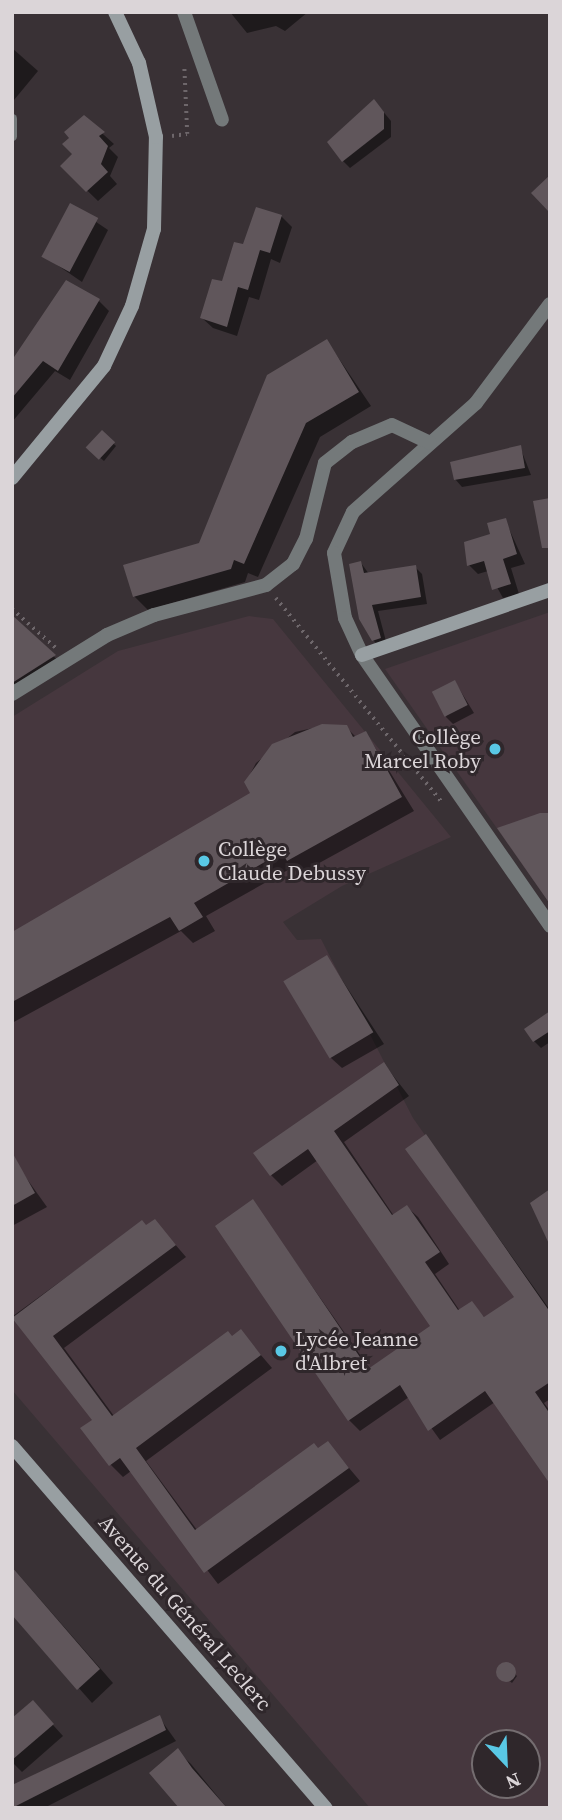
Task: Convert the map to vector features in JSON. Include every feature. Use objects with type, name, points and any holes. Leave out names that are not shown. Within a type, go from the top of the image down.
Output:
[{"type":"main road","points":[[12,478],[81,399],[126,321],[154,229],[156,137],[139,63],[116,12]]},
{"type":"main road","points":[[362,655],[550,590]]},
{"type":"main road","name":"Avenue du Général Leclerc","points":[[12,1446],[326,1808]]},
{"type":"street","points":[[184,12],[190,41],[222,120]]},
{"type":"street","points":[[550,304],[476,403],[353,512],[334,553],[345,618],[362,655],[550,926]]},
{"type":"street","points":[[12,694],[68,659],[154,615],[266,585],[293,564],[306,539],[325,463],[391,425],[430,443]]},
{"type":"lane","points":[[12,118],[12,136]]},
{"type":"path","points":[[156,137],[187,134],[182,77],[190,41]]},
{"type":"path","points":[[266,585],[443,804]]},
{"type":"path","points":[[12,609],[68,659]]},
{"type":"shaded area","name":"Collège Marcel Roby","points":[[550,612],[550,904],[385,669]]},
{"type":"shaded area","name":"Lycée Jeanne d'Albret","points":[[249,616],[273,619],[451,837],[342,886],[283,922],[297,940],[321,939],[413,1118],[550,1312],[550,1808],[370,1808],[12,1390],[12,717],[118,651]]},
{"type":"building","points":[[374,99],[384,112],[384,129],[342,162],[327,142]]},
{"type":"building","points":[[84,115],[105,132],[99,136],[108,146],[101,164],[108,172],[86,192],[60,166],[72,154],[62,144],[69,138],[64,132]]},
{"type":"building","points":[[550,175],[550,213],[531,193]]},
{"type":"building","points":[[70,203],[98,218],[70,272],[41,257]]},
{"type":"building","points":[[256,207],[282,215],[270,253],[260,250],[248,290],[238,287],[227,327],[200,318],[212,279],[222,281],[234,242],[243,244]]},
{"type":"building","points":[[66,280],[100,299],[58,371],[43,361],[12,398],[12,360]]},
{"type":"building","points":[[327,339],[359,392],[306,423],[244,564],[234,560],[231,569],[133,597],[123,565],[199,543],[267,375]]},
{"type":"building","points":[[102,430],[115,442],[99,460],[86,448]]},
{"type":"building","points":[[521,445],[525,468],[454,480],[450,462]]},
{"type":"building","points":[[550,498],[550,548],[542,548],[533,501]]},
{"type":"building","points":[[506,518],[517,554],[503,559],[511,584],[492,590],[484,561],[467,566],[464,542],[490,534],[487,523]]},
{"type":"building","points":[[361,561],[364,573],[416,565],[421,597],[372,605],[381,638],[372,641],[359,619],[349,564]]},
{"type":"building","points":[[12,615],[56,655],[12,683]]},
{"type":"building","points":[[455,680],[468,705],[445,717],[432,692]]},
{"type":"building","points":[[322,724],[347,725],[353,737],[366,731],[402,797],[287,861],[282,852],[194,903],[203,917],[179,931],[170,917],[12,1002],[12,932],[250,793],[244,782],[272,744]]},
{"type":"building","points":[[540,813],[550,813],[550,904],[497,828]]},
{"type":"building","points":[[327,955],[373,1032],[330,1058],[283,981]]},
{"type":"building","points":[[550,1011],[550,1031],[533,1042],[524,1029]]},
{"type":"building","points":[[384,1062],[399,1085],[334,1131],[392,1215],[407,1205],[440,1252],[425,1262],[458,1310],[472,1301],[484,1317],[514,1297],[405,1149],[426,1134],[550,1312],[550,1382],[535,1392],[550,1414],[550,1484],[485,1391],[428,1431],[400,1385],[348,1421],[215,1226],[253,1199],[368,1369],[430,1326],[308,1149],[270,1176],[253,1153]]},
{"type":"building","points":[[12,1152],[35,1193],[12,1206]]},
{"type":"building","points":[[550,1189],[550,1246],[530,1203]]},
{"type":"building","points":[[155,1219],[176,1245],[53,1336],[112,1416],[228,1331],[232,1336],[241,1329],[261,1355],[136,1448],[195,1530],[314,1443],[318,1448],[328,1441],[349,1468],[204,1573],[120,1458],[109,1466],[80,1428],[92,1420],[12,1318],[142,1220],[146,1225]]},
{"type":"building","points":[[12,1567],[100,1669],[77,1690],[12,1615]]},
{"type":"building","points":[[506,1662],[513,1665],[516,1672],[513,1679],[506,1682],[499,1679],[496,1672],[499,1665]]},
{"type":"building","points":[[33,1700],[54,1724],[12,1760],[12,1718]]},
{"type":"building","points":[[160,1715],[166,1730],[12,1808],[12,1785]]},
{"type":"building","points":[[178,1748],[227,1808],[179,1808],[149,1773]]},
{"type":"place","name":"Collège Marcel Roby","points":[[495,749]]},
{"type":"place","name":"Collège Claude Debussy","points":[[204,861]]},
{"type":"place","name":"Lycée Jeanne d'Albret","points":[[281,1351]]}]
